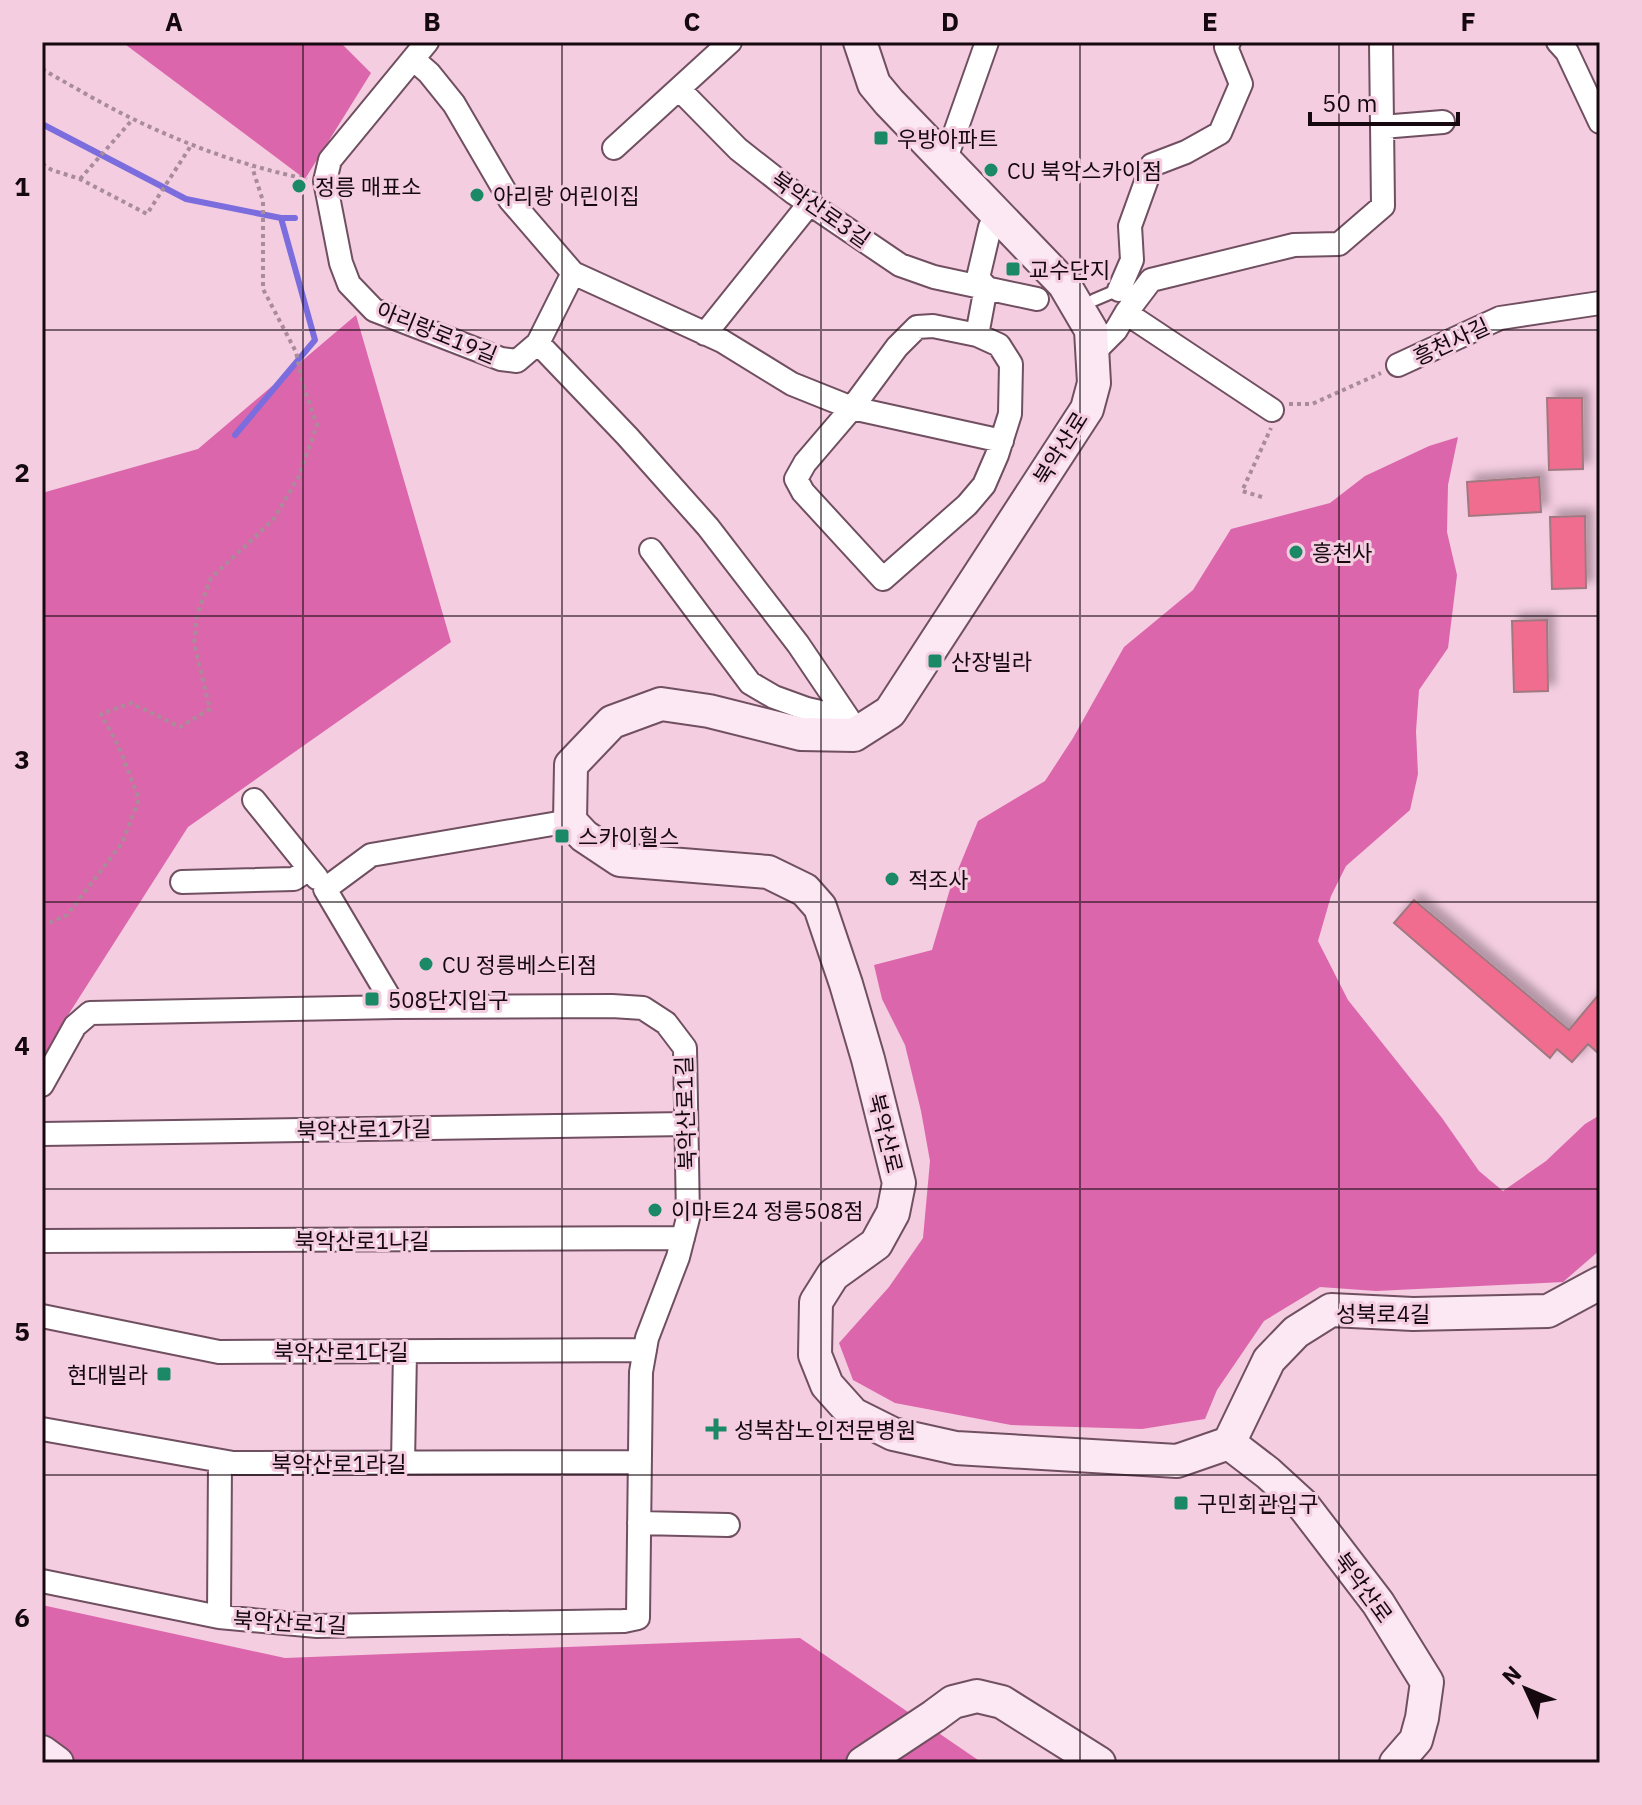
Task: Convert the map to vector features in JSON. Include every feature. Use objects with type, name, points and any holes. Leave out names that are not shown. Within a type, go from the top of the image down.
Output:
[{"type":"street","points":[[614,148],[730,42]]},
{"type":"street","name":"북악산로","points":[[849,723],[890,712],[1087,409],[1094,383],[1091,330],[1064,284],[889,102],[874,84],[860,42]]},
{"type":"street","points":[[945,161],[987,42]]},
{"type":"street","points":[[1119,290],[1132,260],[1130,226],[1152,165],[1186,152],[1220,133],[1241,84],[1226,47],[1229,42]]},
{"type":"street","points":[[1092,354],[1116,330],[1151,280],[1294,245],[1339,244],[1383,206],[1381,42]]},
{"type":"street","points":[[1558,42],[1567,52],[1600,122]]},
{"type":"street","points":[[325,181],[330,160],[420,51],[429,73],[454,104],[510,200],[573,273],[722,341],[792,384],[852,408],[1002,441]]},
{"type":"street","name":"북악산로3길","points":[[679,89],[738,149],[794,193],[900,265],[934,277],[1043,299]]},
{"type":"street","points":[[1382,127],[1443,122]]},
{"type":"street","name":"아리랑로19길","points":[[325,181],[341,263],[349,284],[374,310],[501,359],[517,361],[538,343]]},
{"type":"street","points":[[705,334],[810,203]]},
{"type":"street","points":[[977,335],[986,287],[978,278],[990,227],[999,217]]},
{"type":"street","points":[[573,273],[538,343],[708,527],[798,644],[849,723]]},
{"type":"street","name":"흥천사길","points":[[1398,365],[1500,318],[1600,303]]},
{"type":"street","points":[[1126,313],[1277,411]]},
{"type":"street","points":[[933,326],[977,335],[999,345],[1011,364],[1010,414],[1002,441],[984,485],[967,505],[883,579],[803,492],[796,479],[805,463],[852,408],[897,347],[917,327],[933,326]]},
{"type":"street","points":[[651,550],[750,683],[774,697],[849,723]]},
{"type":"street","points":[[325,889],[371,855],[570,821],[571,765],[612,722],[661,704],[709,711],[801,734],[849,723]]},
{"type":"street","points":[[254,800],[325,889],[395,1007]]},
{"type":"street","name":"북악산로","points":[[570,821],[584,836],[620,860],[768,872],[805,890],[820,907],[868,1059],[899,1183],[893,1213],[876,1244],[833,1275],[816,1302],[815,1355],[827,1385],[853,1414],[893,1434],[956,1448],[1177,1461],[1229,1443],[1303,1505],[1378,1603],[1427,1682],[1416,1740],[1397,1762]]},
{"type":"street","points":[[182,882],[294,879],[309,869]]},
{"type":"street","name":"북악산로1길","points":[[42,1085],[75,1026],[90,1013],[395,1007],[643,1008],[666,1023],[685,1048],[688,1218],[678,1257],[647,1338],[641,1372],[638,1618],[624,1621],[317,1626],[219,1617],[42,1581]]},
{"type":"street","name":"북악산로1가길","points":[[42,1134],[686,1124]]},
{"type":"street","name":"북악산로1나길","points":[[42,1241],[683,1238]]},
{"type":"street","name":"성북로4길","points":[[1229,1443],[1269,1360],[1296,1332],[1331,1310],[1413,1314],[1548,1311],[1600,1283]]},
{"type":"street","name":"북악산로1다길","points":[[42,1316],[219,1352],[645,1350]]},
{"type":"street","points":[[403,1463],[405,1351]]},
{"type":"street","name":"북악산로1라길","points":[[42,1429],[233,1463],[640,1462]]},
{"type":"street","points":[[219,1617],[220,1461]]},
{"type":"street","points":[[639,1523],[728,1525]]},
{"type":"street","points":[[863,1763],[953,1702],[977,1696],[1002,1702],[1099,1763]]},
{"type":"street","points":[[42,1752],[57,1763]]},
{"type":"lane","points":[[1094,300],[1151,280]]},
{"type":"path","points":[[42,69],[133,119],[192,144],[252,167],[325,181]]},
{"type":"path","points":[[80,179],[133,119]]},
{"type":"path","points":[[42,164],[80,179],[147,214],[192,144]]},
{"type":"path","points":[[42,926],[67,915],[122,843],[139,799],[119,747],[101,714],[131,703],[180,727],[210,709],[194,644],[197,614],[211,578],[273,520],[298,478],[317,425],[296,352],[263,289],[263,201],[252,167]]},
{"type":"path","points":[[42,171],[52,170]]},
{"type":"path","points":[[1262,497],[1242,491],[1277,411],[1312,404],[1398,365]]},
{"type":"shaded area","points":[[122,42],[340,42],[371,73],[305,179]]},
{"type":"shaded area","points":[[356,315],[451,642],[188,827],[42,1060],[42,493],[198,449]]},
{"type":"shaded area","points":[[1458,437],[1448,485],[1447,532],[1457,575],[1448,648],[1419,690],[1416,731],[1418,774],[1410,810],[1346,866],[1331,896],[1318,941],[1348,1000],[1442,1118],[1479,1171],[1503,1191],[1546,1161],[1585,1124],[1600,1115],[1600,1250],[1563,1282],[1376,1291],[1320,1287],[1264,1321],[1217,1390],[1205,1419],[1142,1429],[1011,1425],[895,1403],[853,1380],[839,1343],[889,1287],[923,1238],[930,1161],[905,1045],[882,999],[874,965],[932,950],[950,889],[978,821],[1045,781],[1124,647],[1193,590],[1231,529],[1330,503],[1365,476],[1429,446]]},
{"type":"shaded area","points":[[42,1605],[285,1658],[800,1638],[978,1760],[977,1763],[42,1763]]},
{"type":"building","points":[[1547,398],[1582,398],[1583,469],[1549,470]]},
{"type":"building","points":[[1539,477],[1541,512],[1469,516],[1467,482]]},
{"type":"building","points":[[1585,516],[1586,588],[1552,589],[1550,517]]},
{"type":"building","points":[[1547,620],[1548,691],[1514,692],[1512,621]]},
{"type":"building","points":[[1414,900],[1569,1030],[1600,993],[1600,1055],[1588,1044],[1572,1062],[1557,1049],[1550,1058],[1394,923]]},
{"type":"waterway","points":[[42,124],[186,199],[281,218],[295,218]]},
{"type":"waterway","points":[[235,435],[315,340],[281,218]]},
{"type":"place","name":"우방아파트","points":[[881,138]]},
{"type":"place","name":"CU 북악스카이점","points":[[991,170]]},
{"type":"place","name":"정릉 매표소","points":[[299,186]]},
{"type":"place","name":"아리랑 어린이집","points":[[477,195]]},
{"type":"place","name":"교수단지","points":[[1013,269]]},
{"type":"place","name":"흥천사","points":[[1296,552]]},
{"type":"place","name":"산장빌라","points":[[935,661]]},
{"type":"place","name":"스카이힐스","points":[[562,836]]},
{"type":"place","name":"적조사","points":[[892,879]]},
{"type":"place","name":"CU 정릉베스티점","points":[[426,964]]},
{"type":"place","name":"508단지입구","points":[[372,999]]},
{"type":"place","name":"이마트24 정릉508점","points":[[655,1210]]},
{"type":"place","name":"현대빌라","points":[[164,1374]]},
{"type":"place","name":"성북참노인전문병원","points":[[716,1429]]},
{"type":"place","name":"구민회관입구","points":[[1181,1503]]}]
